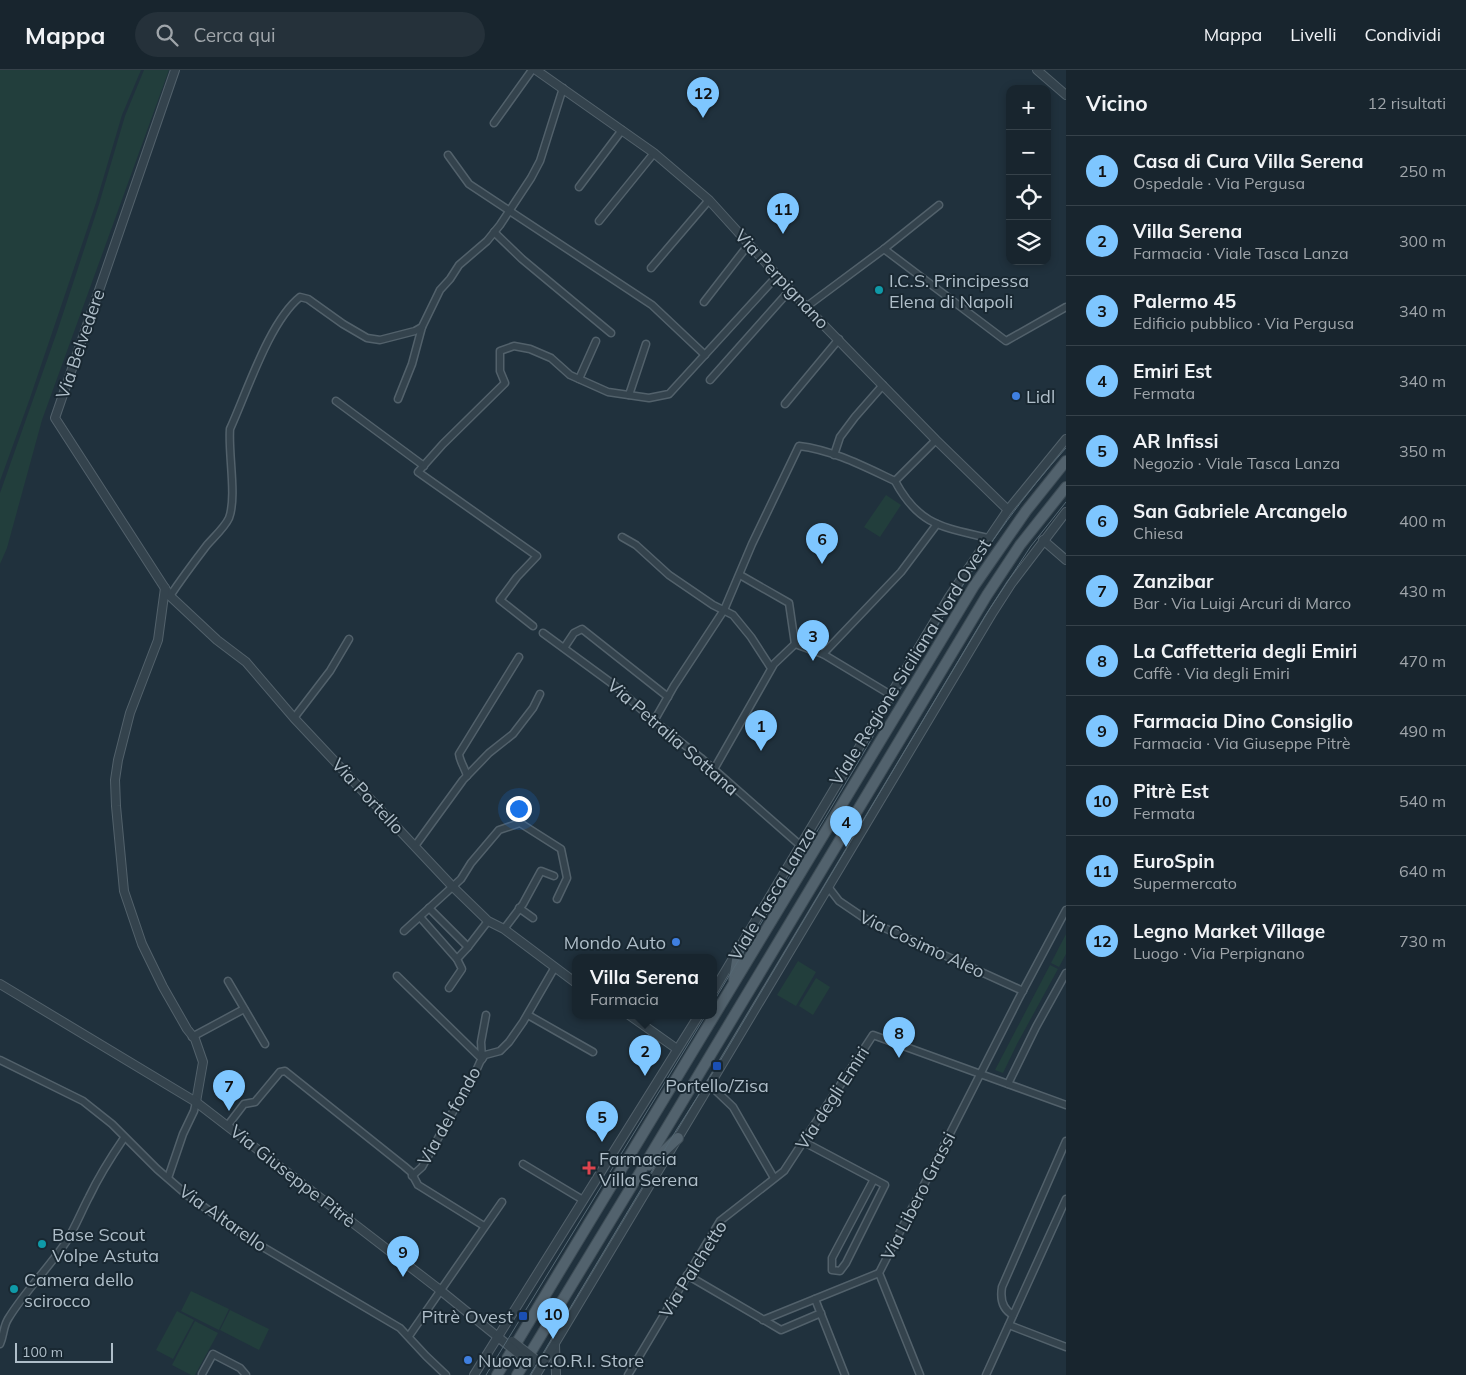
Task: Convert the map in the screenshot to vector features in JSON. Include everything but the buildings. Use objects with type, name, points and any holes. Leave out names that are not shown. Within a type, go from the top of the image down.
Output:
[{"type":"main road","name":"Viale Regione Siciliana Nord Ovest","points":[[717,1012],[974,586],[1026,511],[1066,461]]},
{"type":"main road","name":"Viale Regione Siciliana Nord Ovest","points":[[517,1375],[640,1174],[987,595],[1020,545],[1066,487]]},
{"type":"main road","points":[[733,986],[739,947]]},
{"type":"main road","name":"Viale Regione Siciliana Nord Ovest","points":[[497,1375],[713,1019]]},
{"type":"main road","points":[[640,1174],[678,1138]]},
{"type":"street","name":"Via Belvedere","points":[[170,596],[55,418],[175,70]]},
{"type":"street","points":[[494,123],[536,70]]},
{"type":"street","name":"Via Perpignano","points":[[536,70],[654,153],[709,200],[790,290],[936,440],[1008,510]]},
{"type":"street","points":[[1037,70],[1066,96]]},
{"type":"street","points":[[398,399],[412,364],[422,326],[440,290],[459,265],[487,241],[494,232],[510,211],[540,161],[562,88]]},
{"type":"street","points":[[579,187],[622,130]]},
{"type":"street","points":[[599,221],[654,153]]},
{"type":"street","points":[[448,155],[469,184],[652,305],[705,355]]},
{"type":"street","points":[[651,268],[709,200]]},
{"type":"street","points":[[806,306],[884,249],[939,205]]},
{"type":"street","points":[[494,232],[522,259],[611,333]]},
{"type":"street","points":[[704,302],[749,244]]},
{"type":"street","points":[[884,249],[1006,341],[1066,308]]},
{"type":"street","points":[[533,626],[500,600],[517,577],[537,556],[418,472],[450,437],[505,383],[500,371],[500,350],[514,346],[530,349],[550,358],[578,379],[608,392],[649,398],[669,394],[777,276]]},
{"type":"street","points":[[710,380],[790,290]]},
{"type":"street","points":[[170,596],[191,565],[228,519],[232,505],[230,429],[273,332],[291,304],[300,297],[308,299],[343,324],[367,338],[380,340],[415,332],[422,326]]},
{"type":"street","points":[[785,404],[839,339]]},
{"type":"street","points":[[578,379],[596,341]]},
{"type":"street","points":[[629,396],[646,344]]},
{"type":"street","points":[[834,455],[840,437],[883,385]]},
{"type":"street","points":[[336,401],[424,466]]},
{"type":"street","name":"Viale Regione Siciliana Nord Ovest","points":[[891,694],[949,597],[988,538],[1008,510],[1066,439]]},
{"type":"street","points":[[895,482],[936,440]]},
{"type":"street","points":[[654,721],[724,610],[752,544],[800,446],[834,455],[895,482],[904,498],[921,516],[943,527],[988,538]]},
{"type":"street","points":[[540,1373],[544,1362],[993,612],[1043,540],[1066,512]]},
{"type":"street","points":[[823,654],[902,572],[937,524]]},
{"type":"street","points":[[622,537],[636,545],[669,575],[733,615],[751,637],[771,668]]},
{"type":"street","points":[[1043,540],[1066,560]]},
{"type":"street","points":[[740,575],[789,603],[795,644]]},
{"type":"street","points":[[165,588],[158,640],[130,713],[115,780],[124,891],[142,944],[163,987],[192,1037],[195,1039],[203,1062],[194,1111],[183,1134],[168,1178]]},
{"type":"street","name":"Via Portello","points":[[170,596],[217,640],[246,662],[294,718],[453,887],[488,921],[505,927],[572,980]]},
{"type":"street","points":[[564,648],[574,633],[582,629],[668,697]]},
{"type":"street","name":"Via Petralia Sottana","points":[[543,633],[614,685],[654,721],[701,758],[800,846]]},
{"type":"street","points":[[294,718],[330,671],[349,639]]},
{"type":"street","points":[[795,644],[823,654],[891,694]]},
{"type":"street","points":[[714,771],[771,668],[795,644]]},
{"type":"street","points":[[467,776],[465,768],[460,762],[459,754],[519,657]]},
{"type":"street","points":[[415,846],[467,776],[489,753],[513,734],[540,694]]},
{"type":"street","name":"Viale Tasca Lanza","points":[[717,985],[891,694]]},
{"type":"street","points":[[404,931],[453,887],[499,830],[520,823],[561,849],[567,878],[557,900]]},
{"type":"street","points":[[505,927],[519,908],[541,871],[554,876]]},
{"type":"street","name":"Via Cosimo Aleo","points":[[829,888],[839,901],[867,920],[1023,991]]},
{"type":"street","points":[[429,908],[468,947]]},
{"type":"street","points":[[519,908],[533,918]]},
{"type":"street","name":"Via Libero Grassi","points":[[920,1375],[879,1273],[1066,910]]},
{"type":"street","points":[[420,918],[457,958],[462,969],[449,988]]},
{"type":"street","points":[[457,958],[488,921]]},
{"type":"street","points":[[483,1057],[500,1051],[509,1042],[528,1014],[555,967]]},
{"type":"street","points":[[1008,1084],[1036,1027],[1066,973]]},
{"type":"street","points":[[397,976],[483,1057]]},
{"type":"street","points":[[228,981],[265,1044]]},
{"type":"street","name":"Via Giuseppe Pitrè","points":[[0,984],[196,1102],[228,1125],[440,1290],[497,1337],[533,1361],[540,1373]]},
{"type":"street","points":[[192,1037],[244,1009]]},
{"type":"street","points":[[528,1014],[593,1052]]},
{"type":"street","points":[[483,1057],[481,1050],[486,1015]]},
{"type":"street","points":[[635,1019],[677,1049]]},
{"type":"street","points":[[474,1375],[696,1019]]},
{"type":"street","name":"Via degli Emiri","points":[[774,1178],[784,1171],[873,1035],[1066,1104]]},
{"type":"street","name":"Via del fondo","points":[[412,1176],[422,1167],[472,1082],[483,1057]]},
{"type":"street","name":"Via Altarello","points":[[0,1060],[83,1101],[112,1124],[124,1138],[187,1194],[251,1240],[400,1328],[446,1375]]},
{"type":"street","points":[[228,1125],[244,1104],[255,1102],[280,1072],[283,1071],[404,1166],[411,1172],[418,1185],[484,1226]]},
{"type":"street","points":[[710,1085],[733,1107],[774,1178]]},
{"type":"street","points":[[0,1344],[4,1336],[7,1320],[28,1290],[46,1271],[66,1241],[96,1182],[124,1138]]},
{"type":"street","points":[[1013,1315],[1005,1309],[1000,1296],[1002,1287],[1066,1141]]},
{"type":"street","points":[[804,1142],[874,1179],[885,1185],[846,1263],[840,1271],[832,1270],[832,1258],[874,1179]]},
{"type":"street","points":[[523,1164],[583,1200]]},
{"type":"street","name":"Via Palchetto","points":[[628,1375],[720,1221],[774,1178]]},
{"type":"street","points":[[986,1375],[1066,1199]]},
{"type":"street","points":[[409,1336],[502,1202]]},
{"type":"street","points":[[763,1320],[879,1273]]},
{"type":"street","points":[[687,1275],[780,1330],[821,1313]]},
{"type":"street","points":[[815,1299],[845,1375]]},
{"type":"street","points":[[506,1322],[506,1335],[510,1344]]},
{"type":"street","points":[[1009,1326],[1066,1347]]},
{"type":"street","points":[[555,1345],[556,1375]]},
{"type":"street","points":[[202,1374],[213,1354],[240,1368],[246,1375]]},
{"type":"street","name":"Via Giuseppe Pitrè","points":[[533,1361],[544,1362]]},
{"type":"green space","points":[[0,70],[141,70],[122,115],[96,203],[0,481]]},
{"type":"green space","points":[[144,70],[169,70],[42,420],[7,548],[0,564],[0,493],[58,329],[99,204],[125,116]]},
{"type":"green space","points":[[886,495],[901,505],[880,537],[864,527]]},
{"type":"green space","points":[[1066,934],[1066,954],[1059,967],[1051,963]]},
{"type":"green space","points":[[798,961],[816,972],[796,1006],[777,995]]},
{"type":"green space","points":[[1050,965],[1058,969],[1003,1073],[995,1070]]},
{"type":"green space","points":[[816,978],[830,987],[813,1015],[799,1006]]},
{"type":"green space","points":[[191,1291],[229,1309],[219,1330],[181,1311]]},
{"type":"green space","points":[[230,1310],[269,1329],[259,1350],[220,1330]]},
{"type":"green space","points":[[177,1311],[194,1320],[173,1359],[156,1350]]},
{"type":"green space","points":[[195,1321],[218,1333],[195,1375],[191,1375],[172,1365]]},
{"type":"tram line","points":[[717,996],[955,598],[1007,521],[1066,448]]},
{"type":"tram line","points":[[530,1375],[677,1129],[717,1066],[985,616],[1031,546],[1066,502]]},
{"type":"tram line","points":[[486,1375],[704,1019]]},
{"type":"place","name":"Legno Market Village","points":[[703,118]]},
{"type":"place","name":"EuroSpin","points":[[783,234]]},
{"type":"place","name":"I.C.S. Principessa Elena di Napoli","points":[[879,290]]},
{"type":"place","name":"Lidl","points":[[1016,396]]},
{"type":"place","name":"San Gabriele Arcangelo","points":[[822,564]]},
{"type":"place","name":"Palermo 45","points":[[813,661]]},
{"type":"place","name":"Casa di Cura Villa Serena","points":[[761,751]]},
{"type":"place","name":"Emiri Est","points":[[846,847]]},
{"type":"place","name":"Mondo Auto","points":[[676,942]]},
{"type":"place","name":"La Caffetteria degli Emiri","points":[[899,1058]]},
{"type":"place","name":"Portello/Zisa","points":[[717,1066]]},
{"type":"place","name":"Villa Serena","points":[[645,1076]]},
{"type":"place","name":"Zanzibar","points":[[229,1111]]},
{"type":"place","name":"AR Infissi","points":[[602,1142]]},
{"type":"place","name":"Farmacia Villa Serena","points":[[589,1168]]},
{"type":"place","name":"Base Scout Volpe Astuta","points":[[42,1244]]},
{"type":"place","name":"Farmacia Dino Consiglio","points":[[403,1277]]},
{"type":"place","name":"Camera dello scirocco","points":[[14,1289]]},
{"type":"place","name":"Pitrè Ovest","points":[[523,1316]]},
{"type":"place","name":"Pitrè Est","points":[[553,1339]]},
{"type":"place","name":"Nuova C.O.R.I. Store","points":[[468,1360]]}]
